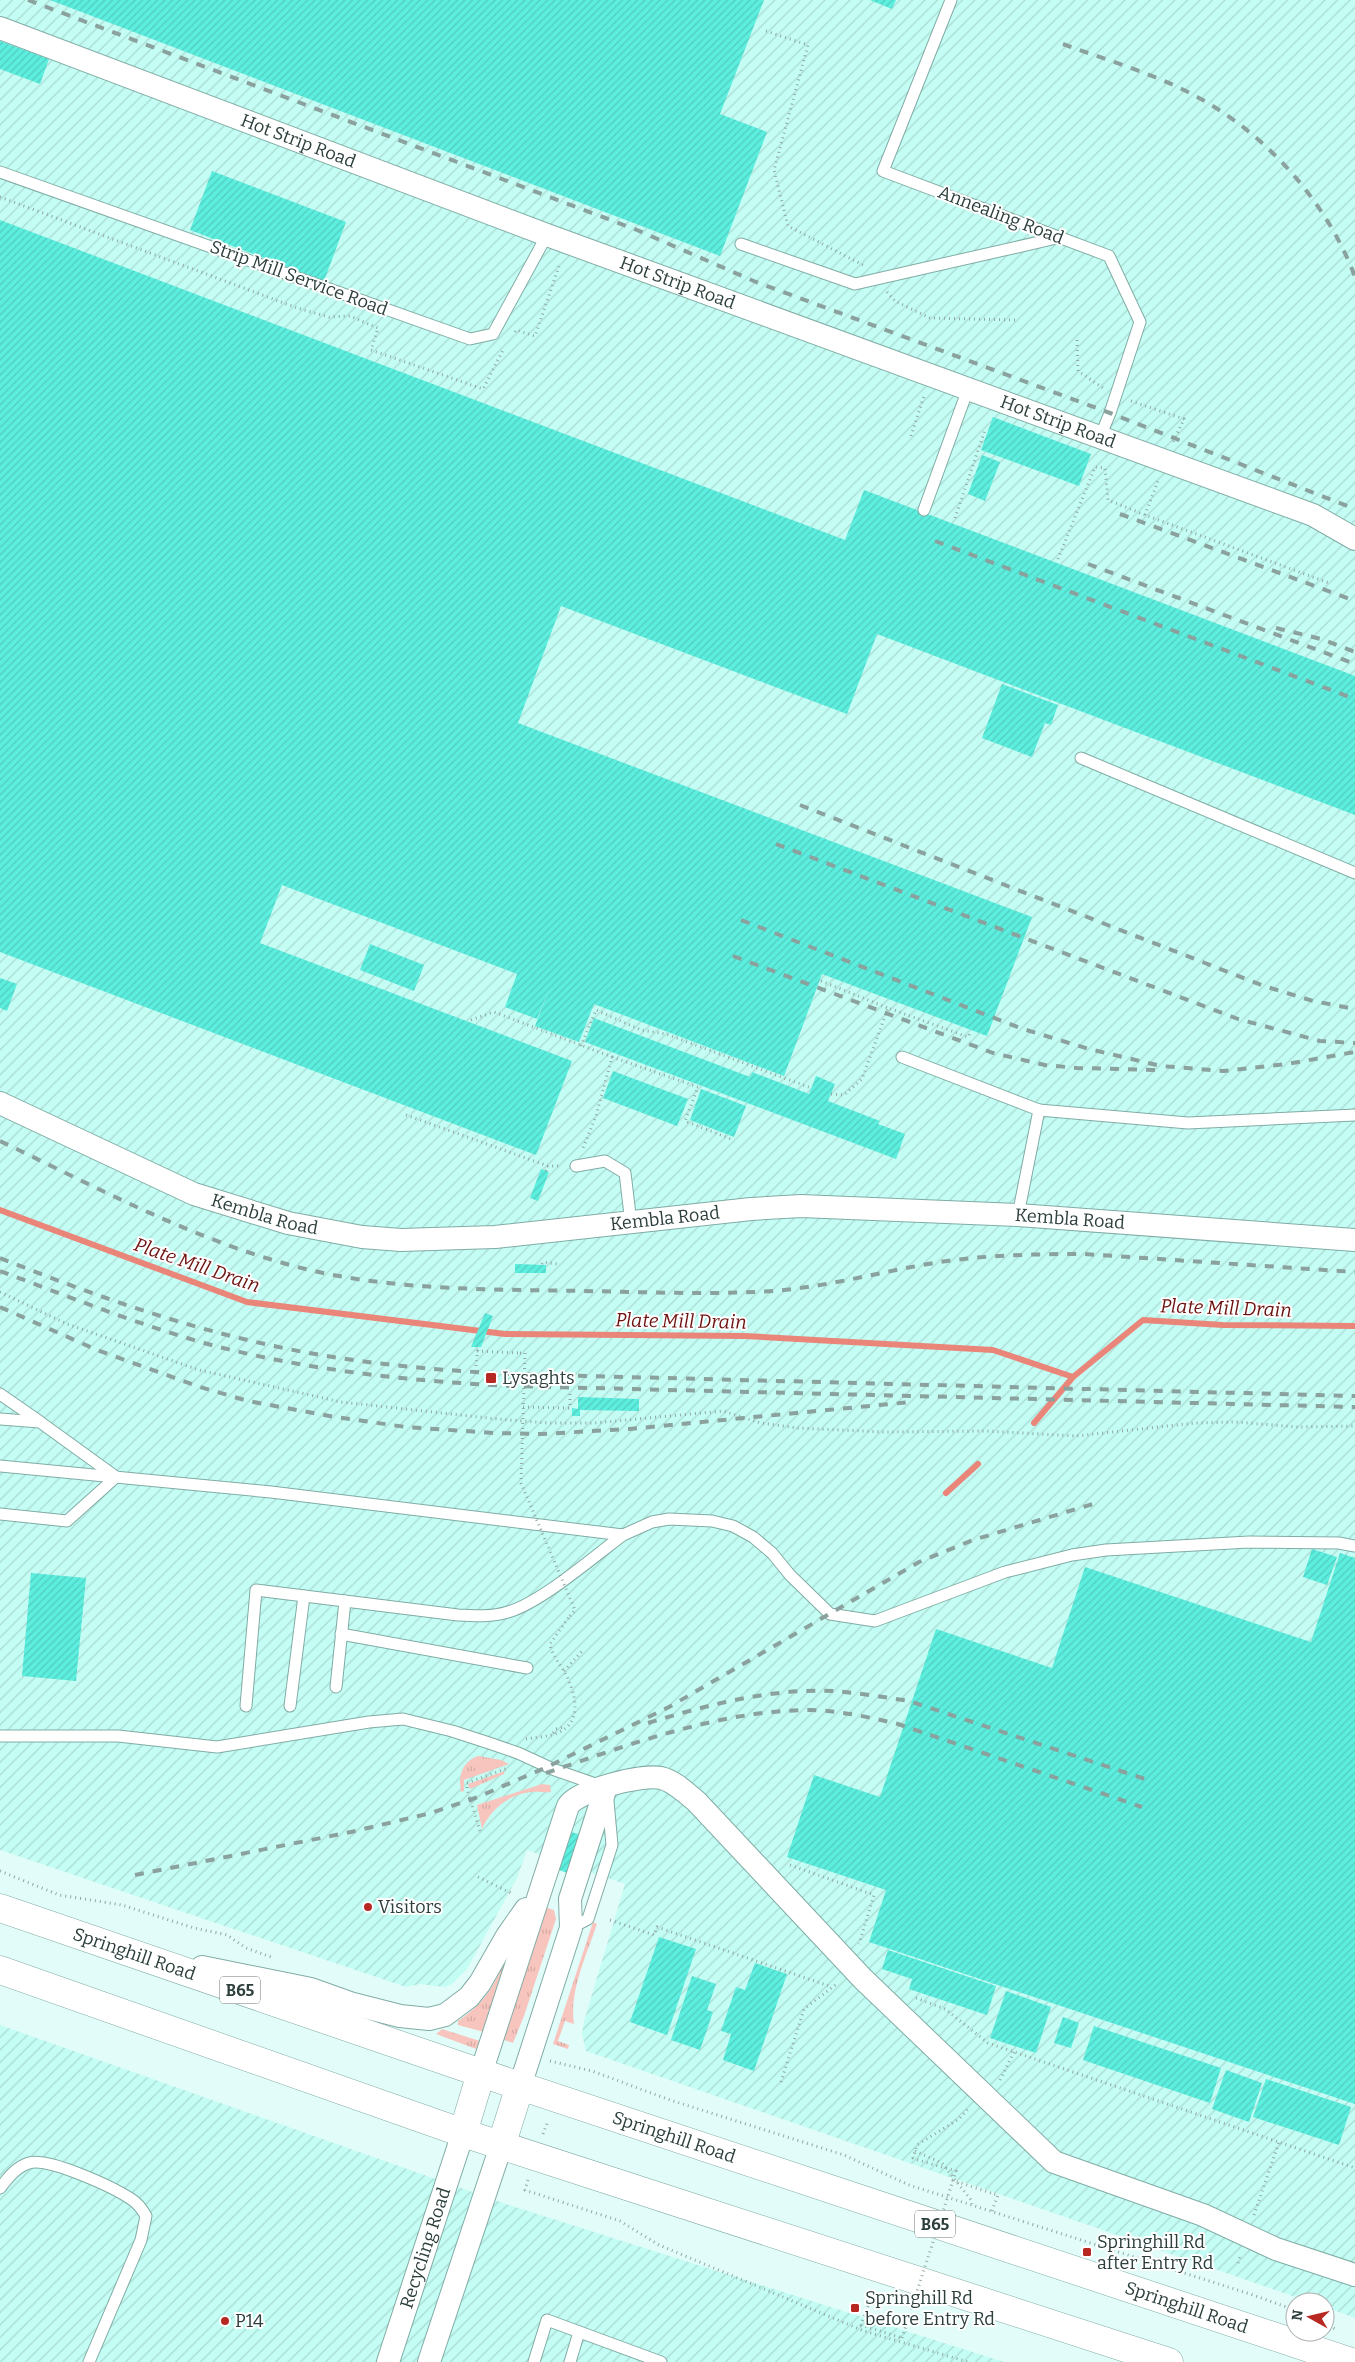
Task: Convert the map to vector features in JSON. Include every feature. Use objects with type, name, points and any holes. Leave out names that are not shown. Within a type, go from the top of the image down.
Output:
[{"type":"main road","name":"Springhill Road","points":[[0,1908],[480,2073],[1351,2362]]},
{"type":"main road","points":[[0,1970],[536,2158],[1169,2362]]},
{"type":"main road","points":[[462,2133],[480,2073]]},
{"type":"main road","points":[[501,2146],[520,2086]]},
{"type":"street","name":"Hot Strip Road","points":[[0,28],[547,235],[1313,515],[1355,538]]},
{"type":"street","name":"Kembla Road","points":[[0,1103],[194,1194],[288,1223],[325,1232],[401,1240],[495,1237],[751,1209],[801,1206],[1018,1215],[1355,1240]]},
{"type":"street","points":[[480,2073],[561,1822],[570,1803],[582,1795],[638,1778],[652,1777],[666,1780],[680,1788],[702,1807],[855,1971],[1054,2162],[1203,2215],[1276,2249],[1355,2274]]},
{"type":"street","points":[[520,2086],[572,1928],[570,1899],[606,1787]]},
{"type":"street","points":[[539,1889],[570,1899]]},
{"type":"street","points":[[137,1955],[311,1989],[372,2010],[409,2018],[428,2019],[454,2010],[475,1991],[507,1936],[539,1889]]},
{"type":"street","name":"Recycling Road","points":[[388,2362],[462,2133]]},
{"type":"street","points":[[429,2362],[501,2146]]},
{"type":"lane","name":"Annealing Road","points":[[951,0],[883,171],[1109,256],[1140,322],[1116,396],[1100,437]]},
{"type":"lane","name":"Strip Mill Service Road","points":[[0,172],[470,339],[493,334],[547,235]]},
{"type":"lane","points":[[740,244],[855,284],[1061,237]]},
{"type":"lane","points":[[924,510],[968,389]]},
{"type":"lane","points":[[1081,758],[1355,873]]},
{"type":"lane","points":[[902,1057],[1039,1110],[1188,1123],[1355,1115]]},
{"type":"lane","points":[[1018,1215],[1039,1110]]},
{"type":"lane","points":[[576,1166],[605,1161],[625,1173],[631,1223]]},
{"type":"lane","points":[[0,1394],[116,1477]]},
{"type":"lane","points":[[0,1418],[40,1422]]},
{"type":"lane","points":[[0,1466],[271,1492],[623,1535]]},
{"type":"lane","points":[[0,1514],[68,1521],[116,1477]]},
{"type":"lane","points":[[246,1706],[256,1590],[458,1616],[484,1616],[507,1612],[536,1599],[623,1535],[652,1522],[669,1519],[712,1521],[733,1526],[753,1537],[772,1553],[790,1575],[830,1614],[875,1621],[1005,1572],[1063,1557],[1106,1550],[1249,1542],[1339,1543],[1355,1546]]},
{"type":"lane","points":[[290,1706],[304,1596]]},
{"type":"lane","points":[[336,1687],[345,1601]]},
{"type":"lane","points":[[341,1634],[528,1668]]},
{"type":"lane","points":[[0,1736],[118,1736],[217,1747],[370,1722],[403,1719],[452,1730],[518,1753],[555,1770],[606,1787],[612,1845],[588,1919],[572,1928]]},
{"type":"lane","points":[[0,2188],[18,2168],[30,2162],[44,2163],[64,2168],[131,2199],[141,2207],[146,2216],[141,2240],[89,2362]]},
{"type":"lane","points":[[534,2362],[547,2320],[661,2362]]},
{"type":"lane","points":[[570,2362],[579,2332]]},
{"type":"path","points":[[766,31],[808,45],[774,170],[788,226],[864,265],[870,272]]},
{"type":"path","points":[[882,287],[895,301],[930,318],[1017,320]]},
{"type":"path","points":[[1077,340],[1078,371],[1116,396],[1184,419],[1145,515]]},
{"type":"path","points":[[956,518],[985,430]]},
{"type":"path","points":[[1058,559],[1095,467],[1105,468],[1108,500],[1329,583]]},
{"type":"path","points":[[821,981],[888,1008]]},
{"type":"path","points":[[581,1046],[596,1010],[641,1030],[666,1034],[811,1088]]},
{"type":"path","points":[[471,1020],[494,1012],[581,1046],[698,1087],[685,1121],[731,1139]]},
{"type":"path","points":[[406,1115],[548,1166],[576,1166],[596,1116],[612,1057]]},
{"type":"path","points":[[546,1171],[548,1166]]},
{"type":"path","points":[[542,1264],[543,1262],[558,1264]]},
{"type":"path","points":[[0,1292],[67,1324],[199,1370],[341,1402],[497,1419],[548,1423],[594,1423],[723,1410],[761,1423],[798,1428],[883,1432],[986,1431],[1076,1436],[1195,1423],[1236,1422],[1298,1427],[1355,1426]]},
{"type":"path","points":[[476,1366],[478,1349],[525,1353],[521,1483],[575,1610],[551,1642],[551,1650],[564,1671],[576,1707],[575,1714],[564,1727],[552,1734],[523,1740]]},
{"type":"path","points":[[523,1407],[570,1408],[570,1393]]},
{"type":"path","points":[[564,1671],[583,1650]]},
{"type":"path","points":[[480,1831],[467,1789],[467,1783],[507,1768],[512,1770],[513,1765]]},
{"type":"path","points":[[790,1866],[874,1895],[858,1946]]},
{"type":"path","points":[[0,1870],[60,1895],[122,1905],[194,1928],[227,1935],[246,1948],[274,1958]]},
{"type":"path","points":[[478,1877],[513,1894]]},
{"type":"path","points":[[610,1920],[654,1935],[657,1927],[832,1987]]},
{"type":"path","points":[[781,2082],[804,2009],[855,1971]]},
{"type":"path","points":[[910,1996],[945,2009],[988,2043],[1355,2168]]},
{"type":"path","points":[[554,2062],[592,2071],[670,2100],[844,2155],[909,2185],[1285,2307]]},
{"type":"path","points":[[566,2066],[525,2190],[620,2221],[659,2245],[859,2329],[968,2362]]},
{"type":"path","points":[[1238,2264],[1279,2142]]},
{"type":"path","points":[[861,2324],[902,2338],[956,2171],[913,2158],[917,2144]]},
{"type":"path","points":[[915,2152],[942,2163],[971,2200],[972,2204]]},
{"type":"path","points":[[952,2180],[998,2195],[992,2211]]},
{"type":"path","points":[[859,2329],[868,2306]]},
{"type":"shaded area","points":[[0,0],[1355,0],[1355,2318],[1335,2311],[1335,2292],[1285,2293],[586,2051],[582,2034],[584,2021],[625,1884],[527,1850],[517,1878],[467,1969],[452,1984],[444,1987],[420,1984],[406,1987],[0,1850]]},
{"type":"shaded area","points":[[0,2025],[509,2205],[1004,2362],[0,2362]]},
{"type":"green space","points":[[478,1756],[501,1760],[509,1764],[464,1780],[464,1791],[461,1792],[460,1780],[462,1770],[468,1762]]},
{"type":"green space","points":[[505,1771],[504,1774],[470,1789],[468,1784]]},
{"type":"green space","points":[[542,1784],[550,1785],[551,1792],[523,1793],[515,1796],[495,1809],[482,1829],[477,1805]]},
{"type":"green space","points":[[544,1907],[554,1910],[556,1919],[524,2016],[513,2043],[501,2039]]},
{"type":"green space","points":[[593,1922],[597,1924],[576,1986],[573,2011],[574,2024],[565,2021],[558,2041],[569,2045],[568,2049],[553,2044]]},
{"type":"green space","points":[[514,1937],[484,2032],[458,2025],[458,2021],[470,2012],[487,1994],[499,1974]]},
{"type":"green space","points":[[442,2029],[480,2041],[476,2049],[436,2034]]},
{"type":"building","points":[[50,0],[764,0],[720,114],[767,132],[720,256]]},
{"type":"building","points":[[870,0],[896,0],[892,9]]},
{"type":"building","points":[[0,41],[49,59],[40,84],[0,69]]},
{"type":"building","points":[[212,171],[346,222],[324,281],[190,230]]},
{"type":"building","points":[[0,220],[845,540],[864,490],[1355,676],[1355,815],[877,634],[847,714],[561,606],[518,723],[1032,917],[987,1036],[822,974],[784,1076],[594,1004],[579,1042],[535,1026],[550,987],[537,1019],[505,1007],[517,974],[282,885],[260,943],[572,1061],[536,1155],[0,952]]},
{"type":"building","points":[[993,417],[1091,454],[1079,486],[981,450]]},
{"type":"building","points":[[982,455],[1000,462],[985,501],[968,494]]},
{"type":"building","points":[[1002,684],[1058,705],[1051,725],[1045,723],[1032,757],[982,738]]},
{"type":"building","points":[[370,944],[424,965],[414,991],[360,970]]},
{"type":"building","points":[[0,978],[17,984],[7,1011],[0,1008]]},
{"type":"building","points":[[594,1018],[750,1077],[752,1072],[809,1094],[816,1076],[835,1084],[828,1101],[880,1121],[878,1124],[905,1134],[896,1159],[585,1042]]},
{"type":"building","points":[[613,1071],[688,1099],[677,1126],[603,1098]]},
{"type":"building","points":[[701,1089],[746,1106],[734,1137],[690,1120]]},
{"type":"building","points":[[541,1169],[549,1172],[538,1201],[530,1198]]},
{"type":"building","points":[[515,1264],[546,1265],[546,1273],[515,1273]]},
{"type":"building","points":[[485,1313],[493,1316],[481,1347],[471,1347]]},
{"type":"building","points":[[578,1397],[639,1399],[639,1411],[580,1410],[580,1416],[572,1416],[572,1408],[578,1409]]},
{"type":"building","points":[[1312,1549],[1337,1557],[1327,1585],[1303,1577]]},
{"type":"building","points":[[1340,1553],[1355,1558],[1355,2104],[869,1942],[886,1890],[787,1857],[814,1775],[880,1797],[936,1629],[1052,1668],[1085,1567],[1311,1642]]},
{"type":"building","points":[[31,1573],[86,1578],[76,1681],[22,1676]]},
{"type":"building","points":[[569,1831],[583,1836],[570,1874],[556,1869]]},
{"type":"building","points":[[659,1937],[696,1949],[667,2035],[630,2022]]},
{"type":"building","points":[[888,1950],[996,1986],[987,2015],[909,1989],[912,1979],[882,1969]]},
{"type":"building","points":[[755,1963],[787,1974],[754,2071],[723,2060],[731,2034],[721,2031],[736,1987],[745,1990]]},
{"type":"building","points":[[692,1976],[716,1984],[707,2010],[713,2012],[700,2050],[671,2040]]},
{"type":"building","points":[[1006,1991],[1051,2007],[1036,2053],[990,2038]]},
{"type":"building","points":[[1063,2017],[1079,2023],[1071,2048],[1054,2043]]},
{"type":"building","points":[[1094,2026],[1221,2068],[1210,2103],[1083,2060]]},
{"type":"building","points":[[1226,2070],[1262,2083],[1249,2122],[1212,2109]]},
{"type":"building","points":[[1266,2079],[1351,2107],[1339,2145],[1253,2117]]},
{"type":"waterway","name":"Plate Mill Drain","points":[[0,1210],[247,1302],[505,1334],[745,1336],[993,1350],[1073,1377],[1143,1320],[1223,1325],[1355,1326]]},
{"type":"waterway","points":[[1034,1423],[1073,1377]]},
{"type":"waterway","points":[[946,1493],[978,1464]]},
{"type":"railway","points":[[28,0],[637,230],[756,282],[1110,413],[1355,509]]},
{"type":"railway","points":[[1063,44],[1185,90],[1226,115],[1250,133],[1293,175],[1312,199],[1329,224],[1355,277]]},
{"type":"railway","points":[[1120,514],[1355,601]]},
{"type":"railway","points":[[935,541],[1355,699]]},
{"type":"railway","points":[[1088,564],[1355,664]]},
{"type":"railway","points":[[1276,628],[1321,639],[1355,652]]},
{"type":"railway","points":[[800,805],[1264,986],[1313,1001],[1355,1009]]},
{"type":"railway","points":[[776,844],[1238,1019],[1320,1041],[1355,1043]]},
{"type":"railway","points":[[741,920],[1020,1028],[1089,1049],[1161,1066],[1224,1071],[1287,1064],[1355,1052]]},
{"type":"railway","points":[[733,956],[993,1053],[1045,1065],[1077,1068],[1159,1070]]},
{"type":"railway","points":[[0,1141],[174,1224],[246,1252],[319,1272],[394,1284],[507,1290],[678,1293],[773,1291],[812,1286],[947,1261],[1045,1254],[1084,1254],[1355,1272]]},
{"type":"railway","points":[[0,1258],[101,1296],[204,1329],[303,1352],[392,1365],[511,1374],[1355,1396]]},
{"type":"railway","points":[[0,1271],[126,1318],[204,1343],[318,1367],[434,1381],[511,1386],[1355,1407]]},
{"type":"railway","points":[[0,1307],[97,1350],[200,1387],[248,1401],[335,1417],[406,1427],[541,1434],[629,1429],[911,1402]]},
{"type":"railway","points":[[135,1875],[351,1832],[431,1813],[478,1797],[547,1767],[669,1707],[919,1562],[973,1540],[1093,1504]]},
{"type":"railway","points":[[648,1723],[716,1704],[763,1695],[810,1691],[852,1693],[909,1701],[1151,1781]]},
{"type":"railway","points":[[546,1773],[643,1740],[710,1722],[777,1712],[811,1710],[855,1715],[898,1724],[1142,1807]]},
{"type":"place","name":"Lysaghts","points":[[491,1378]]},
{"type":"place","name":"Visitors","points":[[368,1907]]},
{"type":"place","name":"Springhill Rd after Entry Rd","points":[[1087,2252]]},
{"type":"place","name":"Springhill Rd before Entry Rd","points":[[855,2308]]},
{"type":"place","name":"P14","points":[[225,2321]]}]
